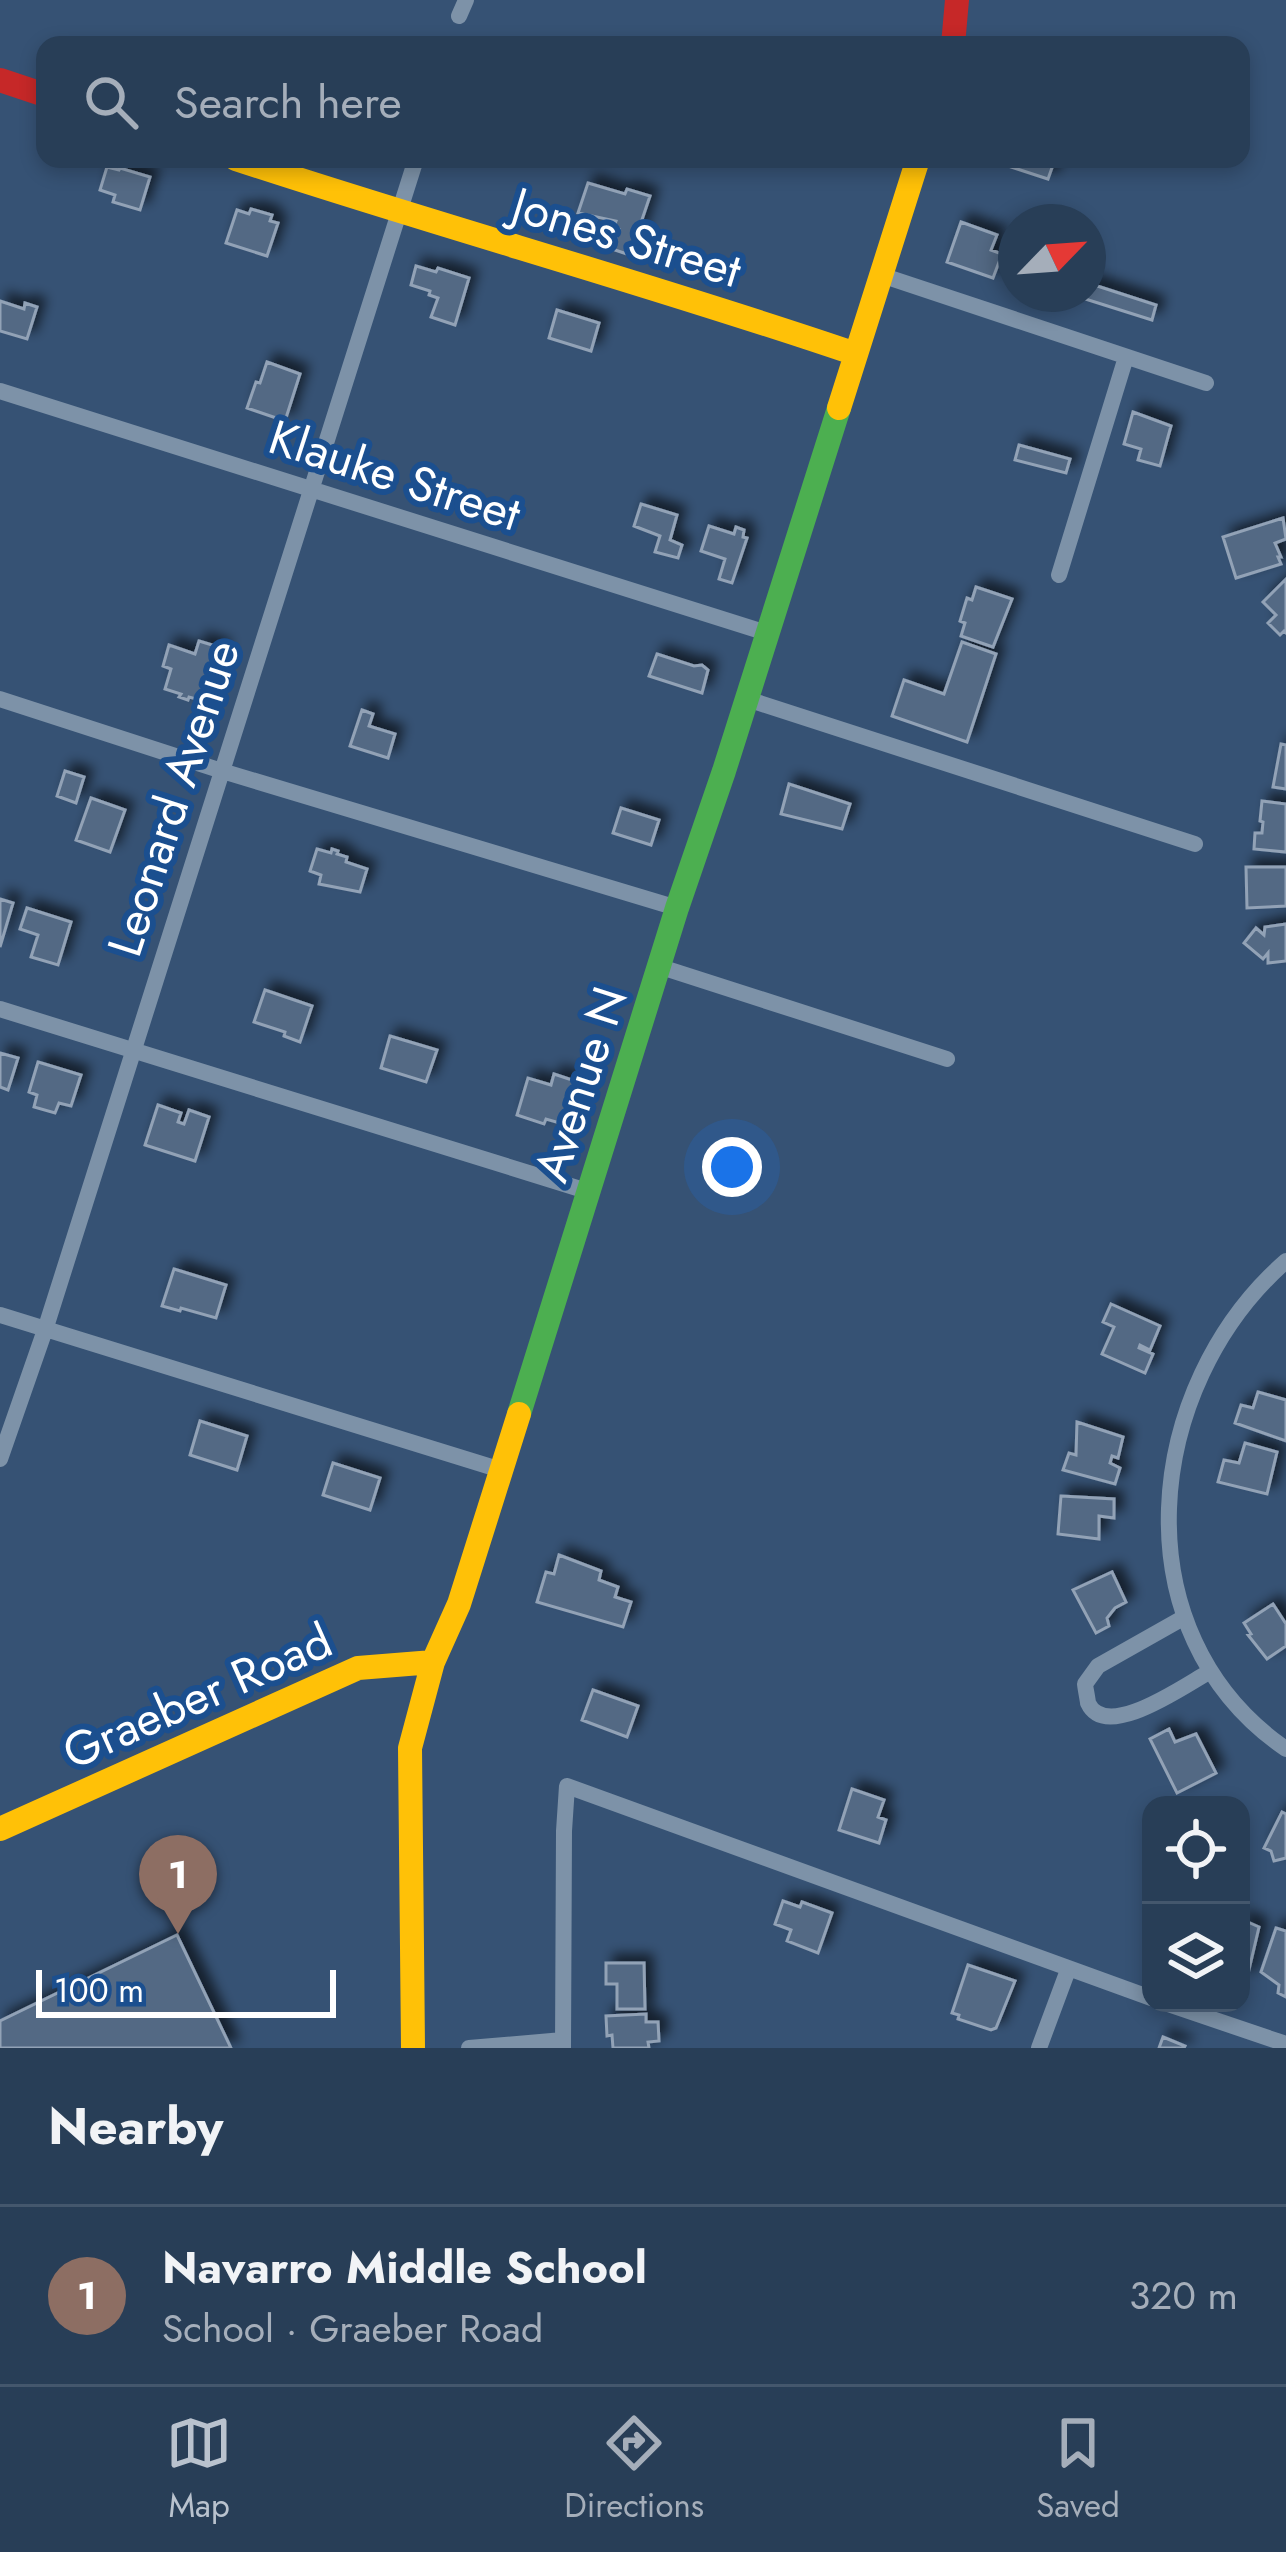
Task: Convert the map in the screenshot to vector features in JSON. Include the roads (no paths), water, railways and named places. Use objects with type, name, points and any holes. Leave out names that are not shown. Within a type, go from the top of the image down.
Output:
[{"type":"street","points":[[956,36],[965,2]]},
{"type":"street","points":[[0,80],[36,92]]},
{"type":"street","name":"Jones Street","points":[[263,168],[856,354]]},
{"type":"street","name":"Leonard Avenue","points":[[0,1459],[413,168]]},
{"type":"street","name":"Avenue N","points":[[413,2048],[410,1748],[433,1662],[459,1604],[915,168]]},
{"type":"street","points":[[881,275],[1206,383]]},
{"type":"street","points":[[1059,575],[1126,357]]},
{"type":"street","name":"Klauke Street","points":[[0,391],[767,633]]},
{"type":"street","points":[[746,698],[1195,844]]},
{"type":"street","points":[[0,699],[677,908]]},
{"type":"street","points":[[661,967],[946,1059]]},
{"type":"street","points":[[0,1009],[590,1192]]},
{"type":"street","points":[[1286,1261],[1235,1313],[1209,1357],[1185,1418],[1172,1472],[1167,1534],[1183,1618],[1209,1672],[1240,1711],[1286,1749]]},
{"type":"street","points":[[0,1315],[501,1470]]},
{"type":"street","points":[[1183,1618],[1098,1666],[1085,1684],[1088,1702],[1097,1714],[1112,1719],[1131,1714],[1209,1672]]},
{"type":"street","name":"Graeber Road","points":[[0,1829],[358,1668],[433,1662]]},
{"type":"street","points":[[469,2048],[563,2044],[568,1786],[1142,1995]]},
{"type":"street","points":[[1039,2048],[1068,1970]]},
{"type":"street","points":[[1192,2012],[1286,2044]]},
{"type":"place","name":"Navarro Middle School","points":[[178,1934]]}]
